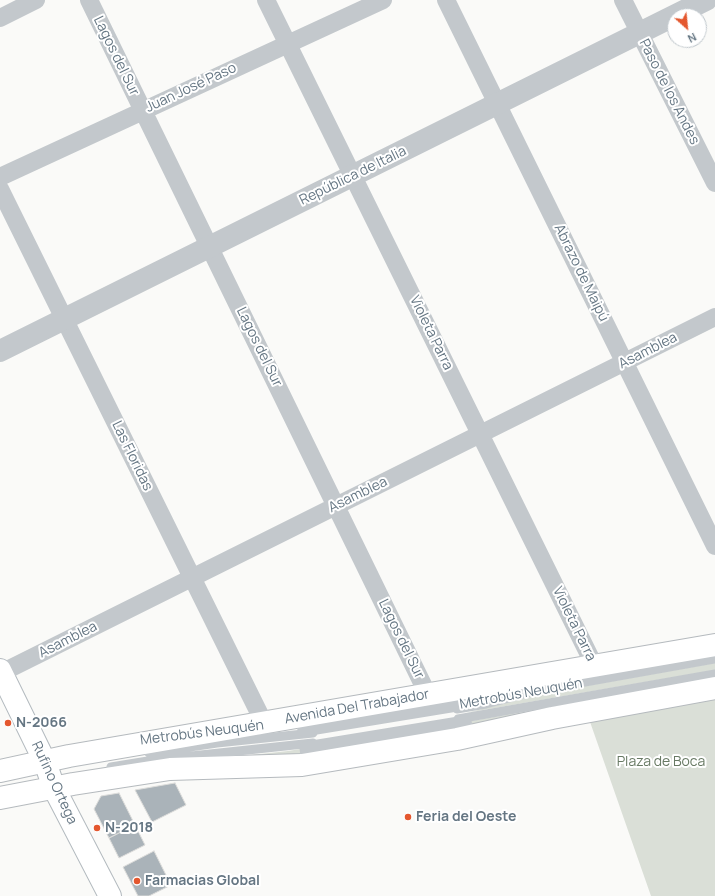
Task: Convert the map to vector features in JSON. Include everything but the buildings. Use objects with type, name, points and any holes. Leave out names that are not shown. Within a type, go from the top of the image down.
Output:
[{"type":"main road","name":"Avenida Del Trabajador","points":[[2,782],[50,774],[264,723],[715,645]]},
{"type":"main road","name":"Rufino Ortega","points":[[1,672],[110,896]]},
{"type":"main road","name":"Avenida Del Trabajador","points":[[50,774],[77,783],[177,768],[302,765],[449,740],[552,718],[715,688]]},
{"type":"street","points":[[0,18],[36,0]]},
{"type":"street","name":"Lagos del Sur","points":[[89,0],[428,695]]},
{"type":"street","name":"Violeta Parra","points":[[266,0],[595,666]]},
{"type":"street","name":"Juan José Paso","points":[[0,177],[383,0]]},
{"type":"street","name":"Abrazo de Maipú","points":[[446,0],[715,546]]},
{"type":"street","name":"Paso de los Andes","points":[[623,0],[715,183]]},
{"type":"street","name":"República de Italia","points":[[0,352],[706,0]]},
{"type":"street","name":"Las Floridas","points":[[0,189],[264,723]]},
{"type":"street","name":"Asamblea","points":[[1,672],[715,317]]},
{"type":"street","points":[[462,696],[463,704],[304,730],[303,723],[462,696]]},
{"type":"street","points":[[465,722],[467,730],[307,756],[306,748],[465,722]]},
{"type":"lane","name":"Metrobús Neuquén","points":[[0,790],[50,774],[73,764],[217,743],[314,733],[486,704],[540,690],[715,659]]},
{"type":"lane","name":"Metrobús Neuquén","points":[[100,769],[154,760],[293,746],[715,674]]},
{"type":"green space","points":[[715,663],[715,670],[466,713],[546,693]]},
{"type":"green space","points":[[561,680],[495,698],[463,704],[462,696]]},
{"type":"green space","name":"Plaza de Boca","points":[[715,696],[715,896],[651,896],[589,719]]},
{"type":"green space","points":[[557,706],[467,730],[465,722]]},
{"type":"green space","points":[[306,748],[307,756],[232,757],[288,751]]},
{"type":"place","name":"N-2066","points":[[8,723]]},
{"type":"place","name":"Feria del Oeste","points":[[408,817]]},
{"type":"place","name":"N-2018","points":[[97,828]]},
{"type":"place","name":"Farmacias Global","points":[[137,881]]}]
